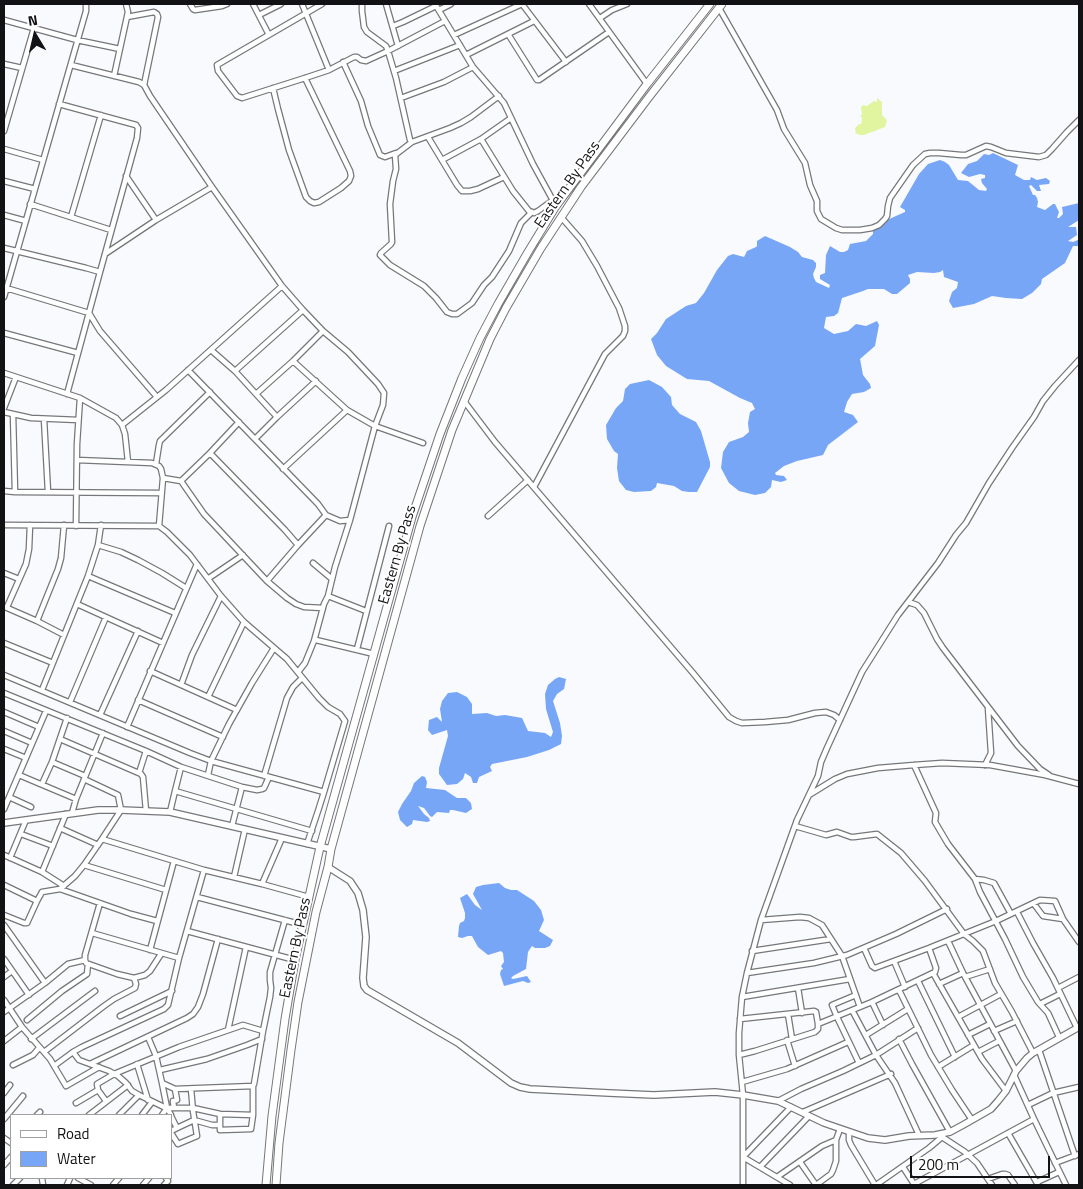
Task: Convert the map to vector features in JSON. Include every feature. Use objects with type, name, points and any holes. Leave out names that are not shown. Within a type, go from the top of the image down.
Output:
[{"type":"main road","name":"Eastern By Pass","points":[[266,1185],[285,1019],[295,960],[320,846],[412,517],[431,459],[462,378],[498,304],[555,203],[710,4]]},
{"type":"main road","name":"Eastern By Pass","points":[[276,1185],[285,1095],[298,1002],[316,912],[331,849],[420,526],[452,430],[490,339],[540,248],[581,187],[648,97],[721,6]]},
{"type":"street","points":[[4,297],[6,279],[17,252],[78,40],[86,11],[86,4]]},
{"type":"street","points":[[114,76],[128,12],[126,4]]},
{"type":"street","points":[[190,4],[195,10],[227,4]]},
{"type":"street","points":[[253,4],[269,34]]},
{"type":"street","points":[[259,15],[281,4]]},
{"type":"street","points":[[302,4],[329,70]]},
{"type":"street","points":[[322,4],[217,65],[218,71],[237,96],[240,98],[305,78],[329,70],[354,57],[366,61],[445,21]]},
{"type":"street","points":[[362,4],[364,27],[367,32],[386,46],[388,51],[412,142]]},
{"type":"street","points":[[386,4],[398,46]]},
{"type":"street","points":[[392,26],[437,6],[451,4]]},
{"type":"street","points":[[454,35],[522,4],[566,62]]},
{"type":"street","points":[[589,4],[647,84]]},
{"type":"street","points":[[600,18],[627,4]]},
{"type":"street","points":[[396,153],[396,169],[390,204],[392,244],[380,255],[390,265],[424,286],[448,312],[457,314],[472,303],[492,277],[509,251],[520,223],[532,212],[555,203],[533,164],[504,103],[473,67],[437,6]]},
{"type":"street","points":[[721,6],[777,110],[784,129],[805,163],[810,185],[817,201],[817,211],[821,219],[842,230],[860,230],[879,225],[887,216],[890,198],[913,165],[925,154],[939,153],[961,156],[986,146],[1006,153],[1039,157],[1046,155],[1079,120]]},
{"type":"street","points":[[127,17],[154,12],[158,17],[144,85]]},
{"type":"street","points":[[4,20],[120,49]]},
{"type":"street","points":[[466,55],[534,21]]},
{"type":"street","points":[[4,131],[34,28]]},
{"type":"street","points":[[508,34],[538,80],[609,32]]},
{"type":"street","points":[[394,71],[460,45]]},
{"type":"street","points":[[343,62],[362,101],[368,126],[380,155],[386,157],[396,153],[412,142],[461,123],[499,96]]},
{"type":"street","points":[[4,64],[22,68]]},
{"type":"street","points":[[71,65],[139,82],[144,85],[212,187],[282,286],[323,331],[348,352],[378,384],[384,394],[384,404],[375,426],[328,596],[314,641],[305,663],[298,672]]},
{"type":"street","points":[[401,98],[444,82],[473,67]]},
{"type":"street","points":[[273,88],[289,150],[306,197],[314,203],[319,202],[341,188],[349,181],[351,176],[305,78]]},
{"type":"street","points":[[59,104],[136,124],[138,128],[137,138],[67,394]]},
{"type":"street","points":[[71,217],[101,115]]},
{"type":"street","points":[[442,160],[481,139],[511,118]]},
{"type":"street","points":[[428,137],[457,185],[462,190],[478,189],[504,177]]},
{"type":"street","points":[[481,139],[524,206],[532,212]]},
{"type":"street","points":[[4,149],[43,160]]},
{"type":"street","points":[[126,176],[156,220]]},
{"type":"street","points":[[4,181],[35,189]]},
{"type":"street","points":[[105,254],[156,220],[212,187]]},
{"type":"street","points":[[30,204],[111,230]]},
{"type":"street","points":[[4,215],[26,221]]},
{"type":"street","points":[[534,487],[605,354],[623,336],[625,331],[619,308],[597,266],[582,241],[561,217]]},
{"type":"street","points":[[4,248],[100,272]]},
{"type":"street","points":[[122,425],[157,397],[282,286]]},
{"type":"street","points":[[6,288],[89,313],[100,331],[157,397]]},
{"type":"street","points":[[235,371],[303,310]]},
{"type":"street","points":[[256,394],[323,331]]},
{"type":"street","points":[[4,333],[78,353]]},
{"type":"street","points":[[211,350],[235,371],[277,417]]},
{"type":"street","points":[[743,1185],[743,1095],[739,1055],[742,997],[761,920],[795,826],[818,776],[821,762],[862,672],[898,615],[966,523],[989,483],[1043,402],[1079,360]]},
{"type":"street","points":[[293,361],[347,410],[375,426],[423,443]]},
{"type":"street","points":[[188,370],[240,422],[318,504],[326,515],[340,521],[350,520]]},
{"type":"street","points":[[4,373],[80,398],[116,418],[122,425],[125,434],[128,462]]},
{"type":"street","points":[[16,377],[4,410],[13,414],[44,419],[78,420]]},
{"type":"street","points":[[255,439],[316,381]]},
{"type":"street","points":[[156,464],[160,441],[210,392]]},
{"type":"street","points":[[76,526],[80,398]]},
{"type":"street","points":[[464,401],[495,442],[729,717],[742,723],[765,722],[788,720],[826,712],[840,720]]},
{"type":"street","points":[[283,469],[347,410]]},
{"type":"street","points":[[13,414],[15,492]]},
{"type":"street","points":[[44,419],[48,492]]},
{"type":"street","points":[[181,481],[240,422]]},
{"type":"street","points":[[210,453],[298,545]]},
{"type":"street","points":[[77,460],[156,464],[159,466],[162,478],[159,526]]},
{"type":"street","points":[[162,478],[181,481],[204,514],[267,581],[287,598],[296,604],[323,608]]},
{"type":"street","points":[[488,516],[528,480]]},
{"type":"street","points":[[4,491],[161,493]]},
{"type":"street","points":[[267,581],[326,515]]},
{"type":"street","points":[[4,525],[159,526],[197,564],[244,622],[294,665],[319,698],[328,707],[340,714],[345,721],[307,844]]},
{"type":"street","points":[[30,525],[30,549],[26,564],[5,607],[64,635]]},
{"type":"street","points":[[37,621],[58,569],[64,525]]},
{"type":"street","points":[[42,690],[88,576],[98,545],[101,525]]},
{"type":"street","points":[[356,649],[389,526]]},
{"type":"street","points":[[98,545],[121,552],[138,560],[186,588]]},
{"type":"street","points":[[209,578],[243,555]]},
{"type":"street","points":[[313,562],[332,579]]},
{"type":"street","points":[[127,727],[197,564]]},
{"type":"street","points":[[4,573],[19,579]]},
{"type":"street","points":[[88,576],[175,613]]},
{"type":"street","points":[[181,685],[192,655],[222,596]]},
{"type":"street","points":[[328,596],[366,611]]},
{"type":"street","points":[[908,602],[917,605],[924,613],[943,648],[1018,746],[1040,769],[1051,776]]},
{"type":"street","points":[[77,604],[163,643]]},
{"type":"street","points":[[70,702],[106,617]]},
{"type":"street","points":[[208,697],[244,622]]},
{"type":"street","points":[[100,715],[138,631]]},
{"type":"street","points":[[314,641],[318,640],[374,654]]},
{"type":"street","points":[[4,643],[53,663]]},
{"type":"street","points":[[208,775],[211,760],[252,683],[274,648]]},
{"type":"street","points":[[150,671],[237,710]]},
{"type":"street","points":[[4,675],[190,753],[267,777],[324,792]]},
{"type":"street","points":[[4,693],[181,767],[257,790],[264,788],[287,698],[293,687],[302,678]]},
{"type":"street","points":[[138,700],[223,737]]},
{"type":"street","points":[[985,765],[991,753],[988,706]]},
{"type":"street","points":[[4,809],[46,711]]},
{"type":"street","points":[[4,712],[39,727]]},
{"type":"street","points":[[42,784],[52,762],[67,718]]},
{"type":"street","points":[[4,731],[32,743]]},
{"type":"street","points":[[42,872],[60,828],[76,799],[103,734]]},
{"type":"street","points":[[60,739],[139,772],[143,777],[146,811]]},
{"type":"street","points":[[4,749],[26,758]]},
{"type":"street","points":[[139,772],[146,751]]},
{"type":"street","points":[[4,915],[28,923],[43,892],[62,887],[84,864],[121,810],[118,795],[52,762]]},
{"type":"street","points":[[808,796],[847,774],[914,764],[985,765],[1017,769],[1079,784]]},
{"type":"street","points":[[914,764],[936,812],[935,822],[948,844],[975,879],[1023,977],[1048,1013],[1060,1037]]},
{"type":"street","points":[[170,812],[181,767]]},
{"type":"street","points":[[19,774],[76,799]]},
{"type":"street","points":[[232,826],[242,787]]},
{"type":"street","points":[[174,792],[312,831]]},
{"type":"street","points":[[9,797],[31,807]]},
{"type":"street","points":[[4,824],[98,810],[170,812],[331,849]]},
{"type":"street","points":[[10,858],[26,820]]},
{"type":"street","points":[[795,826],[826,835],[837,832],[851,837],[874,833],[880,835],[911,864],[948,909],[964,934],[974,941],[983,952],[995,983],[1036,1051],[1077,1155],[1054,1163]]},
{"type":"street","points":[[60,828],[98,845]]},
{"type":"street","points":[[234,877],[245,829]]},
{"type":"street","points":[[21,834],[53,846]]},
{"type":"street","points":[[262,884],[282,838]]},
{"type":"street","points":[[102,839],[204,870],[309,897]]},
{"type":"street","points":[[4,855],[42,872],[62,887],[100,903],[157,921]]},
{"type":"street","points":[[150,950],[174,861]]},
{"type":"street","points":[[84,864],[166,890]]},
{"type":"street","points":[[328,867],[350,881],[358,893],[363,910],[366,937],[363,978],[364,986],[367,990],[458,1043],[520,1087],[654,1095],[715,1092],[778,1101],[840,1129],[876,1139],[885,1140],[919,1135],[942,1136],[968,1154],[977,1163],[992,1185]]},
{"type":"street","points":[[54,1066],[73,1052],[103,1036],[164,1009],[168,1005],[204,870]]},
{"type":"street","points":[[975,879],[994,883],[1011,914]]},
{"type":"street","points":[[4,885],[37,901]]},
{"type":"street","points":[[197,897],[303,925]]},
{"type":"street","points":[[864,948],[875,968],[948,941],[1017,912],[1040,900],[1055,901],[1063,919],[1079,942]]},
{"type":"street","points":[[27,1020],[62,991],[87,974],[86,962],[100,903]]},
{"type":"street","points":[[1034,904],[1043,916],[1063,919]]},
{"type":"street","points":[[747,972],[814,963],[842,956],[896,934],[948,909]]},
{"type":"street","points":[[849,1132],[850,1142],[876,1185],[942,1136],[991,1109],[1027,1058],[1078,1027],[1017,912]]},
{"type":"street","points":[[761,920],[800,916],[809,918],[822,926],[842,956],[860,1007]]},
{"type":"street","points":[[220,1114],[220,1130],[251,1129],[253,1086],[271,988],[270,972],[284,920]]},
{"type":"street","points":[[4,925],[45,983]]},
{"type":"street","points":[[188,931],[295,960]]},
{"type":"street","points":[[92,933],[179,958]]},
{"type":"street","points":[[90,1064],[193,1014],[203,994],[218,939]]},
{"type":"street","points":[[752,951],[831,939]]},
{"type":"street","points":[[948,941],[1015,1073],[1034,1120],[1066,1185]]},
{"type":"street","points":[[228,1030],[246,947]]},
{"type":"street","points":[[818,1024],[872,1002],[933,973],[936,968],[929,948]]},
{"type":"street","points":[[4,1012],[68,964],[86,962],[134,978],[150,972],[161,954]]},
{"type":"street","points":[[4,958],[29,995]]},
{"type":"street","points":[[894,961],[905,987]]},
{"type":"street","points":[[939,984],[990,968]]},
{"type":"street","points":[[4,977],[12,971]]},
{"type":"street","points":[[933,973],[978,1052],[1006,1090]]},
{"type":"street","points":[[1058,988],[1079,977]]},
{"type":"street","points":[[44,1052],[104,1006],[136,988],[134,978]]},
{"type":"street","points":[[742,997],[850,979]]},
{"type":"street","points":[[918,981],[955,1057]]},
{"type":"street","points":[[798,988],[802,1012]]},
{"type":"street","points":[[120,1016],[172,990]]},
{"type":"street","points":[[899,990],[938,1067],[972,1120]]},
{"type":"street","points":[[32,1039],[95,991]]},
{"type":"street","points":[[958,1017],[1001,994]]},
{"type":"street","points":[[1040,1004],[1060,994]]},
{"type":"street","points":[[856,995],[832,1005],[859,1064]]},
{"type":"street","points":[[4,1000],[22,1027],[44,1052],[66,1086],[99,1067]]},
{"type":"street","points":[[872,1002],[883,1025]]},
{"type":"street","points":[[866,1035],[908,1009]]},
{"type":"street","points":[[852,1010],[876,1055],[890,1074],[901,1094],[919,1135]]},
{"type":"street","points":[[739,1055],[815,1032],[818,1029],[815,1011],[740,1019]]},
{"type":"street","points":[[788,1014],[789,1040],[795,1066]]},
{"type":"street","points":[[994,1031],[1017,1021]]},
{"type":"street","points":[[968,1035],[990,1024]]},
{"type":"street","points":[[106,1102],[96,1084],[114,1074],[156,1056],[243,1025],[263,1031]]},
{"type":"street","points":[[4,1041],[22,1027]]},
{"type":"street","points":[[778,1101],[859,1064],[918,1028]]},
{"type":"street","points":[[148,1037],[156,1056],[167,1108],[170,1114]]},
{"type":"street","points":[[160,1070],[207,1059],[262,1039]]},
{"type":"street","points":[[900,1039],[950,1132]]},
{"type":"street","points":[[978,1052],[999,1041]]},
{"type":"street","points":[[742,1082],[795,1066],[848,1042]]},
{"type":"street","points":[[938,1067],[974,1045]]},
{"type":"street","points":[[12,1065],[33,1055],[39,1048]]},
{"type":"street","points":[[73,1052],[79,1060],[114,1074],[128,1085],[132,1091],[167,1108],[193,1108],[220,1114],[253,1115]]},
{"type":"street","points":[[137,1064],[150,1101],[143,1114]]},
{"type":"street","points":[[803,1112],[890,1074]]},
{"type":"street","points":[[162,1083],[175,1089],[253,1086]]},
{"type":"street","points":[[4,1093],[10,1085]]},
{"type":"street","points":[[90,1114],[128,1085]]},
{"type":"street","points":[[1028,1104],[1053,1093],[1079,1087]]},
{"type":"street","points":[[174,1108],[174,1101],[177,1100],[175,1089]]},
{"type":"street","points":[[172,1134],[178,1144],[197,1136],[191,1089]]},
{"type":"street","points":[[76,1103],[98,1090]]},
{"type":"street","points":[[120,1114],[139,1095]]},
{"type":"street","points":[[4,1119],[23,1096]]},
{"type":"street","points":[[744,1157],[791,1107]]},
{"type":"street","points":[[163,1114],[167,1108]]},
{"type":"street","points":[[760,1167],[809,1116]]},
{"type":"street","points":[[172,1118],[177,1128]]},
{"type":"street","points":[[172,1131],[194,1120],[212,1125],[220,1125]]},
{"type":"street","points":[[903,1166],[914,1184],[1034,1120]]},
{"type":"street","points":[[800,1162],[819,1184],[833,1170],[836,1161],[836,1140],[840,1129]]},
{"type":"street","points":[[1008,1133],[1037,1184],[1059,1172]]},
{"type":"street","points":[[777,1177],[822,1146],[836,1140]]},
{"type":"street","points":[[744,1157],[790,1185]]},
{"type":"street","points":[[988,1179],[1005,1174],[1008,1175],[1015,1185]]},
{"type":"street","points":[[86,1180],[91,1185]]},
{"type":"street","points":[[779,1185],[784,1181]]},
{"type":"green space","points":[[877,98],[882,102],[882,115],[887,120],[885,127],[864,135],[855,133],[855,128],[862,123],[861,107],[863,105],[867,106],[874,101],[877,102]]},
{"type":"water","points":[[993,153],[1018,165],[1015,175],[1024,180],[1030,180],[1031,177],[1037,180],[1046,178],[1050,181],[1049,184],[1039,185],[1041,191],[1037,191],[1031,185],[1029,186],[1033,195],[1037,198],[1037,207],[1045,210],[1055,204],[1059,212],[1057,218],[1059,218],[1063,214],[1062,207],[1079,203],[1079,220],[1068,227],[1076,227],[1077,235],[1068,241],[1078,240],[1079,246],[1073,246],[1065,263],[1042,279],[1041,284],[1032,293],[1022,299],[992,296],[974,304],[953,308],[949,301],[952,292],[957,288],[958,282],[944,277],[943,270],[934,273],[917,272],[908,275],[910,283],[897,294],[892,294],[884,289],[868,289],[842,298],[838,313],[834,316],[826,317],[824,328],[834,334],[848,331],[856,324],[866,326],[877,321],[879,325],[875,346],[860,359],[863,375],[871,388],[864,392],[852,394],[844,412],[853,415],[858,422],[828,445],[823,455],[784,466],[775,473],[776,475],[784,476],[787,480],[781,482],[772,480],[771,487],[765,493],[755,495],[739,491],[729,483],[721,468],[723,452],[729,442],[743,437],[749,432],[750,412],[755,409],[752,403],[709,381],[687,379],[666,366],[657,355],[651,339],[666,319],[686,306],[696,303],[728,256],[733,254],[744,257],[747,251],[757,246],[757,241],[765,236],[790,247],[802,257],[813,260],[816,263],[813,274],[816,282],[829,288],[830,285],[820,279],[820,275],[825,273],[826,255],[830,246],[840,252],[844,252],[848,250],[850,244],[866,241],[873,234],[873,230],[880,227],[887,220],[905,212],[900,207],[919,174],[928,164],[940,160],[945,162],[958,180],[968,181],[979,190],[986,191],[987,189],[981,179],[985,178],[985,175],[980,174],[969,177],[961,173],[968,164],[977,161],[984,154],[989,155]]},
{"type":"water","points":[[649,380],[662,387],[671,397],[672,405],[680,414],[696,422],[701,431],[710,467],[697,492],[682,491],[674,486],[657,483],[656,487],[651,491],[634,492],[626,490],[619,481],[617,468],[618,454],[607,439],[606,425],[616,408],[623,401],[625,389],[630,384]]},
{"type":"water","points":[[559,677],[566,679],[564,689],[557,694],[553,701],[560,723],[561,744],[527,757],[492,764],[490,767],[492,771],[479,777],[477,783],[473,783],[471,777],[465,773],[463,779],[457,784],[447,785],[439,774],[439,768],[448,736],[447,730],[432,735],[428,730],[429,720],[437,717],[442,722],[440,709],[442,701],[448,693],[457,692],[467,697],[472,704],[472,714],[487,713],[496,716],[505,715],[522,718],[528,731],[545,733],[551,737],[553,732],[546,709],[545,694],[548,685]]},
{"type":"water","points":[[422,776],[425,777],[427,782],[426,788],[445,790],[457,798],[466,798],[471,803],[472,809],[466,813],[453,810],[450,810],[449,813],[437,812],[432,817],[424,808],[418,806],[430,821],[413,820],[412,824],[407,827],[400,820],[398,812],[414,783]]},
{"type":"water","points":[[499,883],[505,888],[517,890],[534,901],[541,910],[544,920],[539,931],[553,940],[550,946],[545,948],[535,948],[532,946],[528,952],[526,969],[511,978],[527,976],[531,982],[528,983],[523,981],[504,986],[500,974],[503,969],[501,966],[504,962],[503,953],[501,951],[488,955],[478,947],[472,936],[458,937],[460,923],[465,918],[460,898],[467,894],[475,905],[482,910],[473,894],[476,887]]}]
